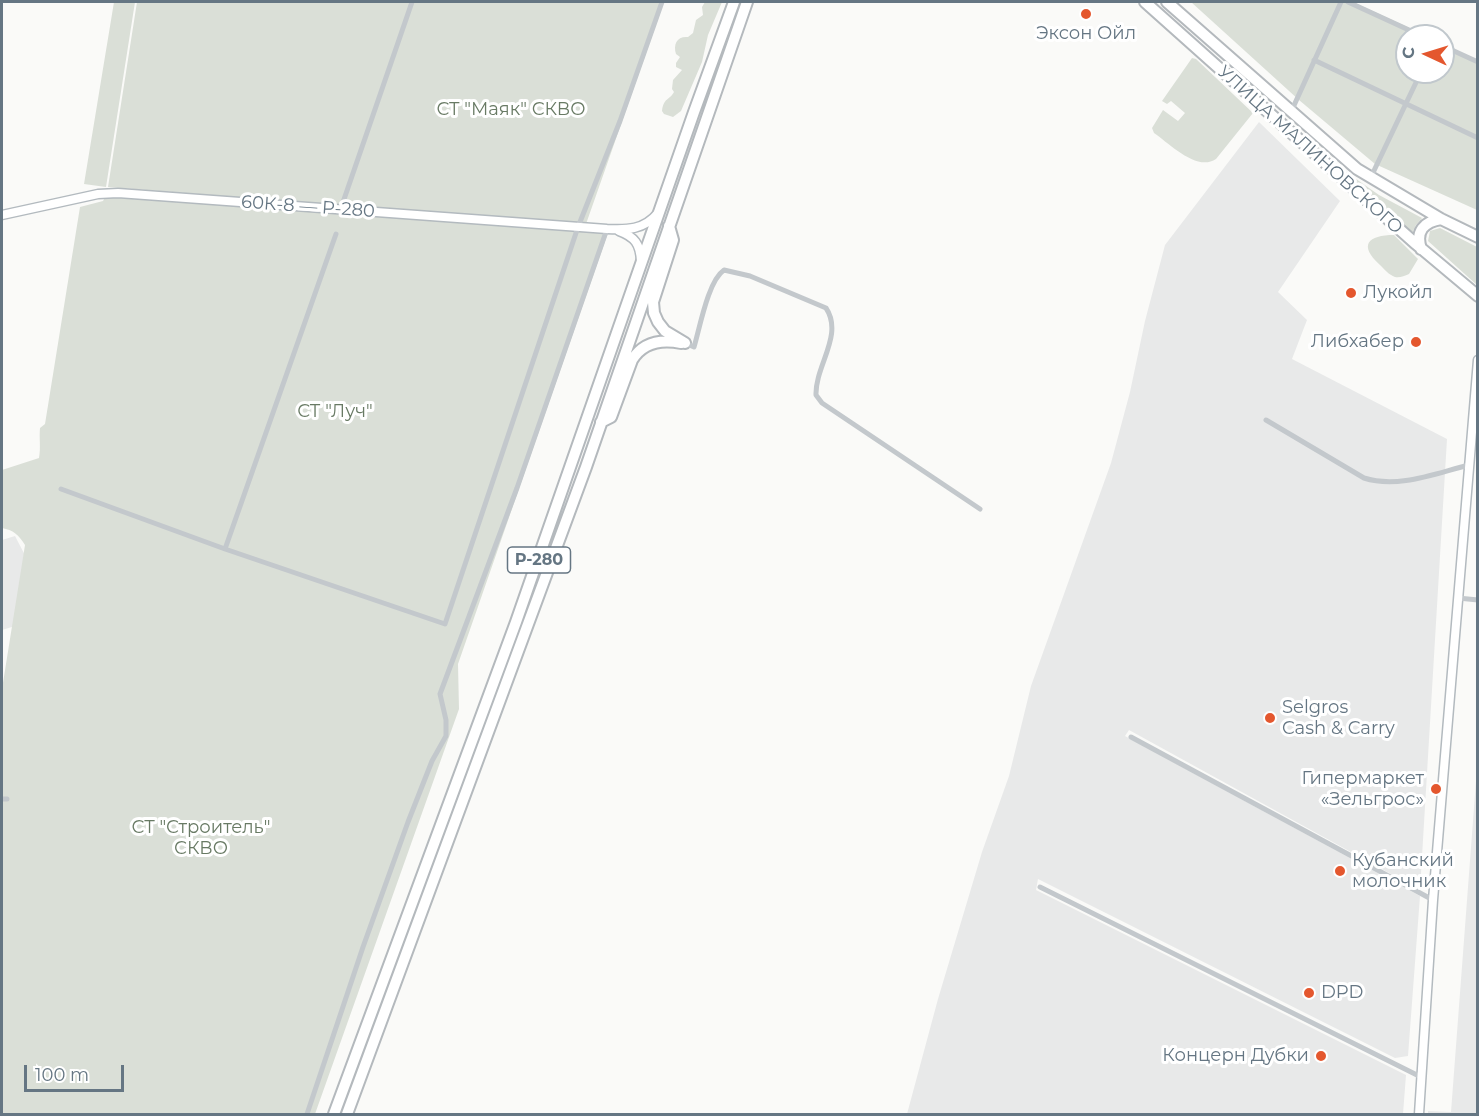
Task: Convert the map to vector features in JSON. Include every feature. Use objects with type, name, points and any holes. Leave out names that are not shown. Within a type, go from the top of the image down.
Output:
[{"type":"highway","name":"Р-280","points":[[334,1114],[516,622],[734,2]]},
{"type":"highway","name":"Р-280","points":[[347,1114],[603,417],[747,2]]},
{"type":"highway","name":"УЛИЦА МАЛИНОВСКОГО","points":[[1145,2],[1421,249],[1478,296]]},
{"type":"highway","name":"УЛИЦА МАЛИНОВСКОГО","points":[[1167,2],[1357,170],[1441,219],[1478,237]]},
{"type":"highway","points":[[694,112],[699,111],[706,117]]},
{"type":"highway","points":[[1421,249],[1419,237],[1421,229],[1430,221],[1441,219]]},
{"type":"highway","points":[[669,226],[673,240],[653,302],[654,313],[665,331],[684,344]]},
{"type":"highway","points":[[592,408],[596,415],[611,417],[632,360],[644,346],[671,341],[684,344]]},
{"type":"street","points":[[341,208],[412,2]]},
{"type":"street","points":[[61,489],[225,549],[445,624],[578,227],[620,121],[662,2]]},
{"type":"street","points":[[1291,113],[1341,2]]},
{"type":"street","points":[[1348,2],[1396,24]]},
{"type":"street","points":[[1455,51],[1478,62]]},
{"type":"street","points":[[1314,60],[1478,138]]},
{"type":"street","points":[[1370,178],[1415,84]]},
{"type":"street","name":"60К-8 — Р-280","points":[[2,215],[107,192],[611,230],[644,226],[661,209]]},
{"type":"street","points":[[307,1114],[363,946],[408,822],[432,761],[446,736],[446,720],[440,694],[611,230],[633,238],[638,243],[641,266]]},
{"type":"street","points":[[225,549],[336,234]]},
{"type":"street","points":[[684,344],[694,347],[713,285],[718,274],[724,270],[750,276],[826,308],[833,324],[832,334],[817,378],[816,395],[822,403],[980,509]]},
{"type":"street","points":[[1419,1114],[1433,900],[1478,360]]},
{"type":"street","points":[[1266,420],[1364,478],[1373,480],[1394,482],[1469,465]]},
{"type":"street","points":[[1458,598],[1478,600]]},
{"type":"street","points":[[1131,737],[1433,900]]},
{"type":"street","points":[[1040,887],[1421,1077]]},
{"type":"shaded area","points":[[1259,122],[1340,201],[1278,292],[1307,320],[1292,359],[1447,439],[1420,890],[1129,730],[1125,736],[1420,896],[1408,1056],[1395,1058],[1038,879],[1036,890],[1406,1075],[1403,1114],[907,1114],[938,999],[982,852],[1009,776],[1031,686],[1111,463],[1165,245]]},
{"type":"shaded area","points":[[15,536],[28,561],[25,623],[2,630],[2,540]]},
{"type":"shaded area","points":[[1477,768],[1477,1114],[1428,1114],[1428,1111],[1451,1112]]},
{"type":"green space","points":[[114,2],[135,2],[106,187],[84,184]]},
{"type":"green space","name":"СТ \"Маяк\" СКВО","points":[[137,2],[664,2],[586,224],[108,187]]},
{"type":"green space","points":[[705,2],[722,2],[708,35],[702,62],[681,111],[673,117],[662,111],[665,101],[674,92],[673,80],[682,70],[676,67],[680,57],[676,54],[676,44],[679,39],[693,33],[696,20],[703,15],[702,7]]},
{"type":"green space","points":[[1191,2],[1353,2],[1401,24],[1395,24],[1395,84],[1455,84],[1455,50],[1477,60],[1477,210],[1375,164],[1299,100]]},
{"type":"green space","points":[[1192,58],[1196,59],[1253,113],[1216,159],[1209,162],[1201,162],[1184,155],[1154,133],[1152,128],[1163,110],[1178,121],[1185,113],[1171,101],[1167,104],[1162,101]]},
{"type":"green space","points":[[1349,174],[1379,195],[1422,218],[1412,233]]},
{"type":"green space","points":[[105,197],[608,233],[458,664],[459,709],[315,1114],[2,1114],[2,689],[25,545],[15,534],[2,528],[2,470],[39,458],[40,428],[45,424],[80,207],[103,201]]},
{"type":"green space","points":[[1440,228],[1477,247],[1477,285],[1428,241],[1430,231]]},
{"type":"green space","points":[[1394,235],[1418,259],[1409,274],[1400,277],[1387,272],[1373,258],[1368,247],[1372,239]]},
{"type":"place","name":"Эксон Ойл","points":[[1086,14]]},
{"type":"place","name":"Лукойл","points":[[1351,293]]},
{"type":"place","name":"Либхабер","points":[[1416,342]]},
{"type":"place","name":"Selgros Cash & Carry","points":[[1270,718]]},
{"type":"place","name":"Гипермаркет «Зельгрос»","points":[[1436,789]]},
{"type":"place","name":"Кубанский молочник","points":[[1340,871]]},
{"type":"place","name":"DPD","points":[[1309,993]]},
{"type":"place","name":"Концерн Дубки","points":[[1321,1056]]},
{"type":"park label","name":"СТ \"Луч\"","points":[[335,412]]},
{"type":"park label","name":"СТ \"Строитель\" СКВО","points":[[201,838]]}]
